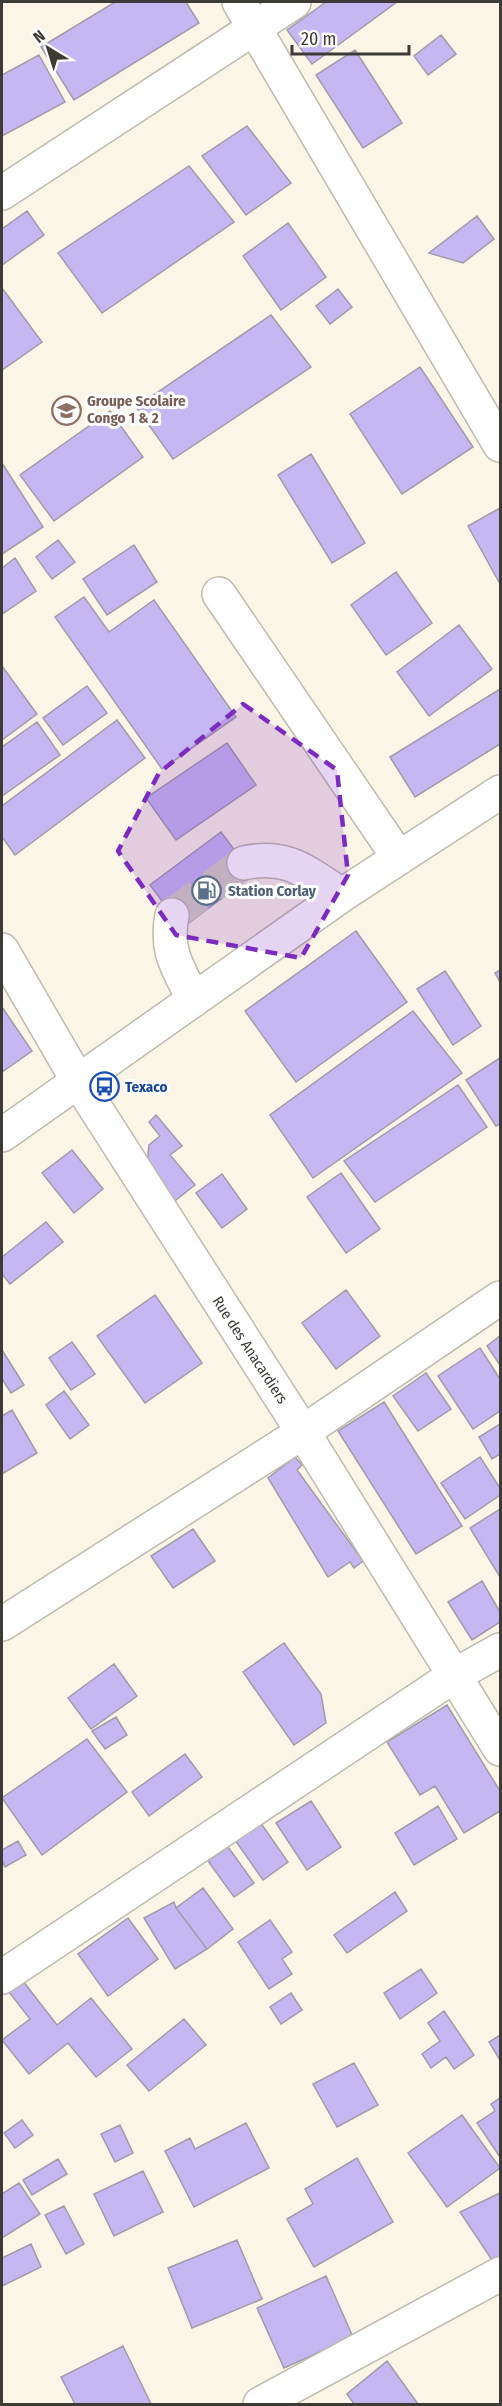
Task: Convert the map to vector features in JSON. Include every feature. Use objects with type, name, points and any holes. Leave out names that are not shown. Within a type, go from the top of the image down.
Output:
[{"type":"street","points":[[2,193],[247,14],[294,2]]},
{"type":"street","points":[[247,14],[501,446]]},
{"type":"street","points":[[219,594],[399,858]]},
{"type":"street","points":[[2,1135],[342,895],[501,792]]},
{"type":"street","points":[[244,863],[260,859],[289,862],[342,895]]},
{"type":"street","points":[[172,915],[169,931],[170,951],[194,1000]]},
{"type":"street","name":"Rue des Anacardiers","points":[[2,950],[78,1081],[303,1432],[501,1749]]},
{"type":"street","points":[[2,1624],[303,1432],[501,1298]]},
{"type":"street","points":[[2,1977],[455,1676],[501,1650]]},
{"type":"street","points":[[260,2404],[501,2274]]},
{"type":"highlighted area","points":[[243,704],[337,770],[348,875],[301,958],[176,935],[118,851],[159,773]]},
{"type":"building","points":[[115,2],[186,2],[199,23],[74,100],[41,47]]},
{"type":"building","points":[[326,2],[397,2],[312,64],[287,30]]},
{"type":"building","points":[[441,35],[456,54],[428,75],[414,56]]},
{"type":"building","points":[[355,50],[402,123],[363,148],[316,75]]},
{"type":"building","points":[[39,55],[65,102],[2,136],[2,75]]},
{"type":"building","points":[[247,126],[291,183],[246,215],[202,156]]},
{"type":"building","points":[[189,166],[234,222],[102,313],[58,253]]},
{"type":"building","points":[[27,211],[44,235],[2,265],[2,229]]},
{"type":"building","points":[[477,216],[494,239],[463,263],[429,253]]},
{"type":"building","points":[[288,223],[326,277],[281,310],[243,256]]},
{"type":"building","points":[[2,288],[42,342],[2,370]]},
{"type":"building","points":[[338,289],[352,307],[330,324],[316,306]]},
{"type":"building","points":[[271,315],[311,367],[173,459],[136,407]]},
{"type":"building","points":[[420,367],[473,447],[402,494],[350,414]]},
{"type":"building","points":[[110,411],[143,457],[54,521],[20,475]]},
{"type":"building","points":[[311,454],[365,543],[332,563],[278,475]]},
{"type":"building","points":[[2,463],[43,527],[2,554]]},
{"type":"building","points":[[500,508],[500,584],[468,526]]},
{"type":"building","points":[[58,540],[75,562],[52,579],[36,557]]},
{"type":"building","points":[[134,545],[157,582],[107,615],[83,579]]},
{"type":"building","points":[[15,558],[36,591],[2,614],[2,568]]},
{"type":"building","points":[[396,572],[432,623],[386,655],[351,605]]},
{"type":"building","points":[[84,597],[109,632],[154,600],[236,717],[162,769],[55,617]]},
{"type":"building","points":[[459,625],[492,669],[429,716],[397,672]]},
{"type":"building","points":[[2,666],[37,714],[2,740]]},
{"type":"building","points":[[87,686],[107,713],[63,745],[43,718]]},
{"type":"building","points":[[500,689],[500,744],[415,797],[390,757]]},
{"type":"building","points":[[117,720],[145,758],[15,855],[2,837],[2,806]]},
{"type":"building","points":[[37,722],[60,755],[2,796],[2,747]]},
{"type":"building","points":[[227,743],[256,785],[176,840],[146,798]]},
{"type":"building","points":[[221,832],[253,875],[182,928],[150,885]]},
{"type":"building","points":[[356,931],[407,1002],[296,1082],[245,1011]]},
{"type":"building","points":[[500,970],[500,982],[495,973]]},
{"type":"building","points":[[445,971],[481,1026],[453,1045],[417,989]]},
{"type":"building","points":[[2,1007],[32,1051],[2,1072]]},
{"type":"building","points":[[413,1011],[462,1073],[313,1178],[270,1115]]},
{"type":"building","points":[[500,1058],[500,1124],[496,1126],[466,1080]]},
{"type":"building","points":[[458,1085],[487,1127],[375,1202],[344,1161]]},
{"type":"building","points":[[156,1115],[182,1146],[170,1155],[195,1185],[171,1204],[146,1175],[149,1145],[160,1136],[149,1122]]},
{"type":"building","points":[[72,1150],[103,1189],[74,1213],[42,1173]]},
{"type":"building","points":[[341,1173],[380,1229],[346,1253],[307,1197]]},
{"type":"building","points":[[222,1174],[247,1209],[222,1228],[196,1193]]},
{"type":"building","points":[[46,1222],[63,1242],[10,1284],[2,1274],[2,1257]]},
{"type":"building","points":[[346,1290],[380,1336],[336,1369],[302,1323]]},
{"type":"building","points":[[155,1295],[202,1363],[145,1403],[97,1336]]},
{"type":"building","points":[[500,1336],[500,1365],[487,1346]]},
{"type":"building","points":[[72,1342],[95,1374],[71,1390],[49,1358]]},
{"type":"building","points":[[480,1348],[500,1379],[500,1411],[473,1429],[438,1376]]},
{"type":"building","points":[[2,1350],[24,1385],[11,1393],[2,1379]]},
{"type":"building","points":[[426,1373],[451,1409],[418,1431],[393,1396]]},
{"type":"building","points":[[64,1391],[89,1425],[70,1439],[46,1405]]},
{"type":"building","points":[[384,1402],[462,1526],[416,1554],[338,1431]]},
{"type":"building","points":[[12,1410],[37,1453],[2,1474],[2,1416]]},
{"type":"building","points":[[500,1424],[500,1454],[492,1459],[479,1437]]},
{"type":"building","points":[[295,1457],[302,1465],[297,1470],[363,1561],[354,1568],[350,1562],[328,1577],[268,1478]]},
{"type":"building","points":[[480,1457],[500,1488],[500,1495],[465,1519],[441,1483]]},
{"type":"building","points":[[500,1509],[500,1577],[470,1528]]},
{"type":"building","points":[[193,1529],[215,1561],[173,1588],[151,1556]]},
{"type":"building","points":[[482,1581],[500,1612],[500,1622],[472,1640],[448,1602]]},
{"type":"building","points":[[284,1643],[321,1694],[326,1723],[294,1745],[243,1672]]},
{"type":"building","points":[[114,1664],[137,1696],[91,1729],[68,1698]]},
{"type":"building","points":[[447,1705],[500,1791],[500,1811],[464,1833],[435,1786],[420,1795],[387,1742]]},
{"type":"building","points":[[116,1717],[127,1735],[105,1749],[92,1731]]},
{"type":"building","points":[[87,1739],[127,1792],[42,1855],[2,1798]]},
{"type":"building","points":[[185,1754],[202,1777],[149,1816],[132,1792]]},
{"type":"building","points":[[311,1801],[341,1847],[307,1870],[276,1823]]},
{"type":"building","points":[[438,1806],[457,1839],[414,1865],[395,1833]]},
{"type":"building","points":[[260,1822],[288,1862],[263,1880],[235,1840]]},
{"type":"building","points":[[18,1841],[26,1855],[5,1867],[2,1850]]},
{"type":"building","points":[[228,1847],[254,1883],[234,1897],[208,1861]]},
{"type":"building","points":[[203,1888],[233,1929],[207,1949],[176,1908]]},
{"type":"building","points":[[395,1892],[407,1911],[347,1953],[334,1935]]},
{"type":"building","points":[[174,1902],[176,1908],[207,1949],[175,1969],[144,1918]]},
{"type":"building","points":[[128,1918],[158,1959],[108,1996],[78,1954]]},
{"type":"building","points":[[270,1920],[292,1952],[282,1959],[292,1974],[269,1989],[238,1942]]},
{"type":"building","points":[[421,1969],[437,1993],[400,2019],[384,1993]]},
{"type":"building","points":[[23,1981],[57,2025],[91,1998],[132,2049],[96,2077],[68,2043],[29,2074],[2,2040],[30,2019],[9,1992]]},
{"type":"building","points":[[291,1993],[302,2010],[281,2024],[270,2007]]},
{"type":"building","points":[[444,2011],[474,2055],[454,2069],[446,2057],[431,2068],[422,2054],[440,2041],[428,2023]]},
{"type":"building","points":[[184,2019],[206,2045],[149,2091],[127,2065]]},
{"type":"building","points":[[500,2035],[500,2060],[489,2042]]},
{"type":"building","points":[[354,2063],[378,2105],[337,2127],[313,2084]]},
{"type":"building","points":[[500,2098],[500,2157],[477,2123],[495,2111],[491,2104]]},
{"type":"building","points":[[462,2115],[500,2168],[447,2207],[408,2153]]},
{"type":"building","points":[[22,2120],[33,2135],[15,2148],[4,2133]]},
{"type":"building","points":[[246,2123],[269,2168],[194,2207],[165,2151],[190,2138],[195,2149]]},
{"type":"building","points":[[120,2125],[133,2153],[115,2162],[101,2134]]},
{"type":"building","points":[[357,2158],[393,2222],[314,2267],[287,2219],[313,2204],[305,2189]]},
{"type":"building","points":[[58,2159],[67,2174],[32,2195],[23,2180]]},
{"type":"building","points":[[143,2171],[163,2212],[114,2236],[94,2194]]},
{"type":"building","points":[[19,2183],[40,2214],[2,2238],[2,2194]]},
{"type":"building","points":[[500,2193],[500,2267],[498,2269],[460,2212]]},
{"type":"building","points":[[64,2206],[84,2244],[66,2254],[45,2215]]},
{"type":"building","points":[[237,2240],[262,2299],[192,2328],[168,2268]]},
{"type":"building","points":[[31,2244],[41,2267],[2,2286],[2,2258]]},
{"type":"building","points":[[326,2276],[353,2337],[284,2368],[257,2308]]},
{"type":"building","points":[[123,2346],[151,2404],[75,2404],[61,2377]]},
{"type":"building","points":[[387,2361],[418,2404],[354,2404],[347,2394]]},
{"type":"tunnel","points":[[172,915],[244,863]]},
{"type":"place","name":"Groupe Scolaire Congo 1 & 2","points":[[66,410]]},
{"type":"place","name":"Station Corlay","points":[[207,891]]},
{"type":"place","name":"Texaco","points":[[104,1087]]}]
